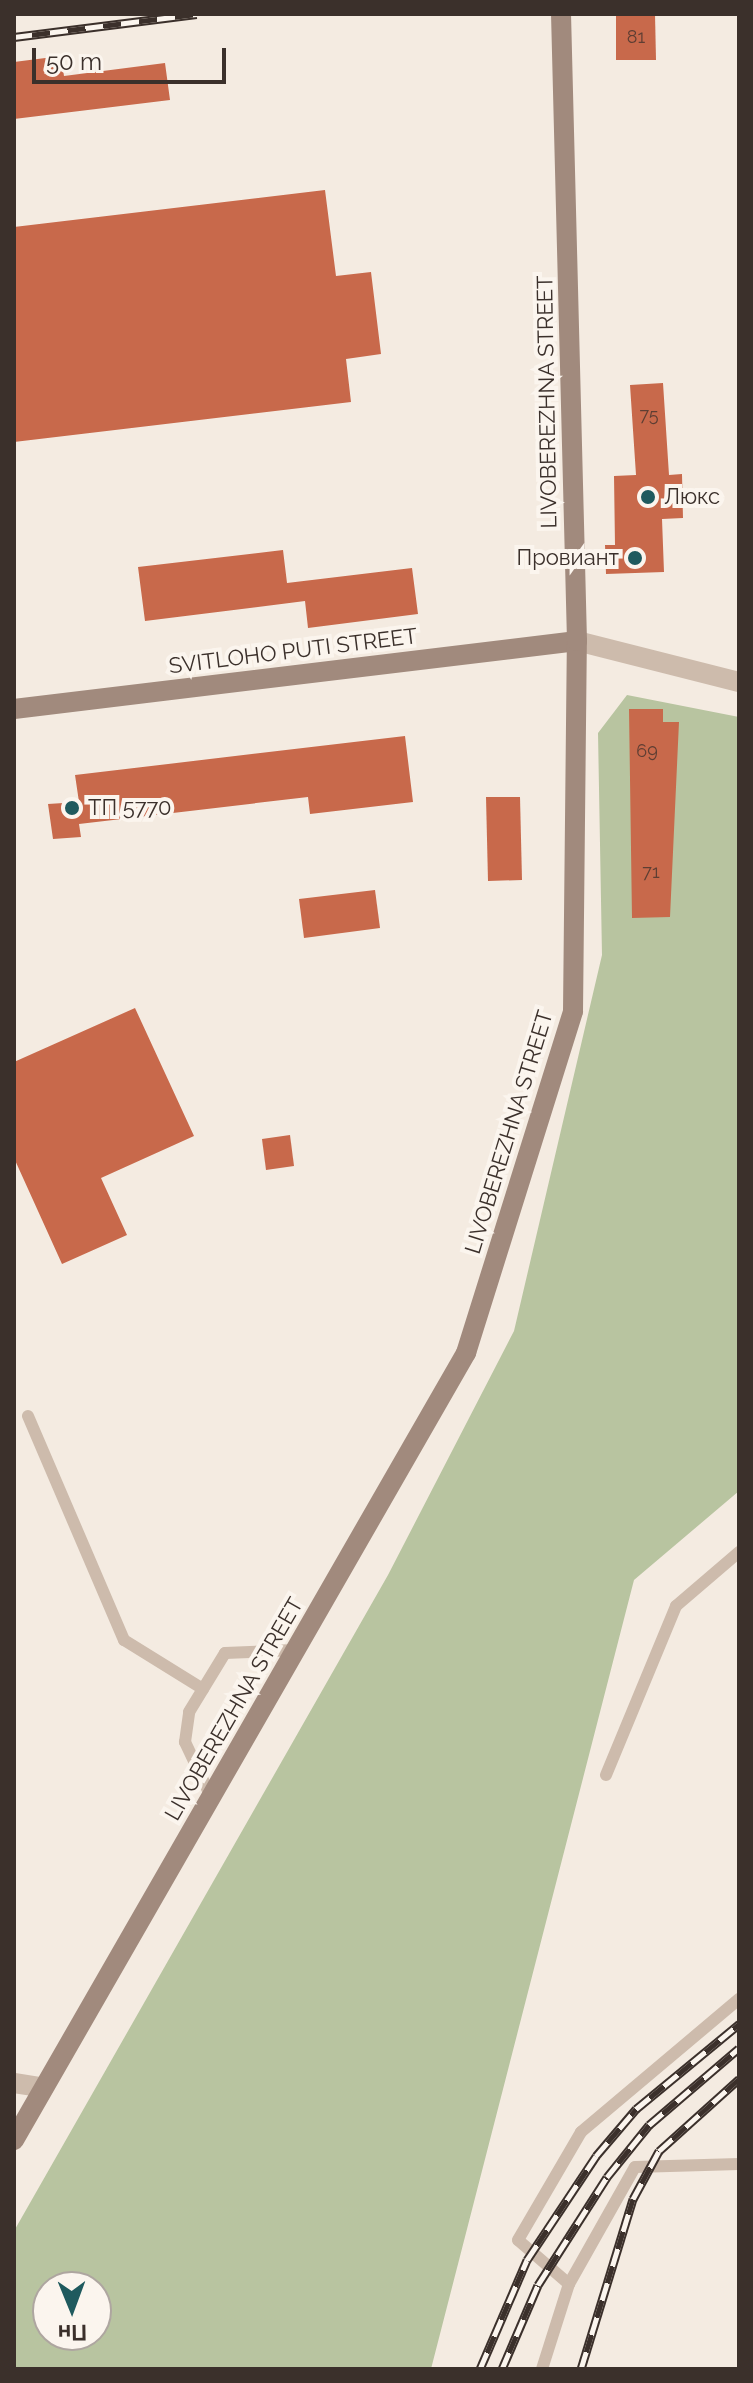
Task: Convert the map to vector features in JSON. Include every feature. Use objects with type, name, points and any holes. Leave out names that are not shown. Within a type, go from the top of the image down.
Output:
[{"type":"main road","name":"LIVOBEREZHNA STREET","points":[[14,2140],[466,1353],[573,1011],[577,641],[561,14]]},
{"type":"main road","name":"SVITLOHO PUTI STREET","points":[[14,709],[577,641]]},
{"type":"street","points":[[577,641],[739,682]]},
{"type":"street","points":[[14,2083],[44,2088]]},
{"type":"lane","points":[[28,1416],[124,1640],[203,1689]]},
{"type":"lane","points":[[606,1775],[676,1606],[739,1552]]},
{"type":"lane","points":[[211,1797],[185,1742],[189,1712],[225,1653],[295,1650]]},
{"type":"lane","points":[[569,2284],[518,2240],[581,2132],[739,1999]]},
{"type":"lane","points":[[542,2369],[569,2284],[635,2167],[739,2164]]},
{"type":"green space","points":[[627,695],[739,717],[739,1491],[634,1580],[431,2369],[14,2369],[14,2231],[388,1575],[514,1331],[602,955],[598,733]]},
{"type":"building","points":[[616,14],[655,14],[656,60],[616,60]]},
{"type":"building","points":[[61,56],[64,76],[165,63],[170,100],[14,119],[14,62]]},
{"type":"building","points":[[325,190],[336,276],[371,272],[381,354],[346,359],[351,402],[14,442],[14,227]]},
{"type":"building","points":[[663,383],[669,475],[682,474],[683,518],[662,519],[664,572],[606,574],[605,545],[615,545],[614,476],[636,475],[630,385]]},
{"type":"building","points":[[283,550],[287,583],[412,568],[418,614],[308,628],[305,601],[145,621],[138,567]]},
{"type":"building","points":[[629,709],[663,709],[663,722],[679,722],[670,917],[632,918]]},
{"type":"building","points":[[405,736],[413,802],[310,814],[308,797],[79,824],[81,837],[53,839],[48,804],[79,802],[75,775]]},
{"type":"building","points":[[486,797],[520,797],[522,880],[488,881]]},
{"type":"building","points":[[375,890],[380,928],[304,938],[299,899]]},
{"type":"building","points":[[135,1008],[194,1136],[101,1178],[127,1235],[62,1264],[14,1158],[14,1062]]},
{"type":"building","points":[[290,1135],[294,1166],[266,1170],[262,1139]]},
{"type":"railway","points":[[14,37],[197,14]]},
{"type":"railway","points":[[480,2369],[527,2260],[596,2156],[636,2109],[739,2024]]},
{"type":"railway","points":[[502,2369],[538,2285],[607,2177],[649,2125],[739,2048]]},
{"type":"railway","points":[[581,2369],[633,2199],[659,2151],[739,2079]]},
{"type":"place","name":"Люкс","points":[[648,497]]},
{"type":"place","name":"Провиант","points":[[635,558]]},
{"type":"place","name":"ТП 5770","points":[[72,808]]}]
